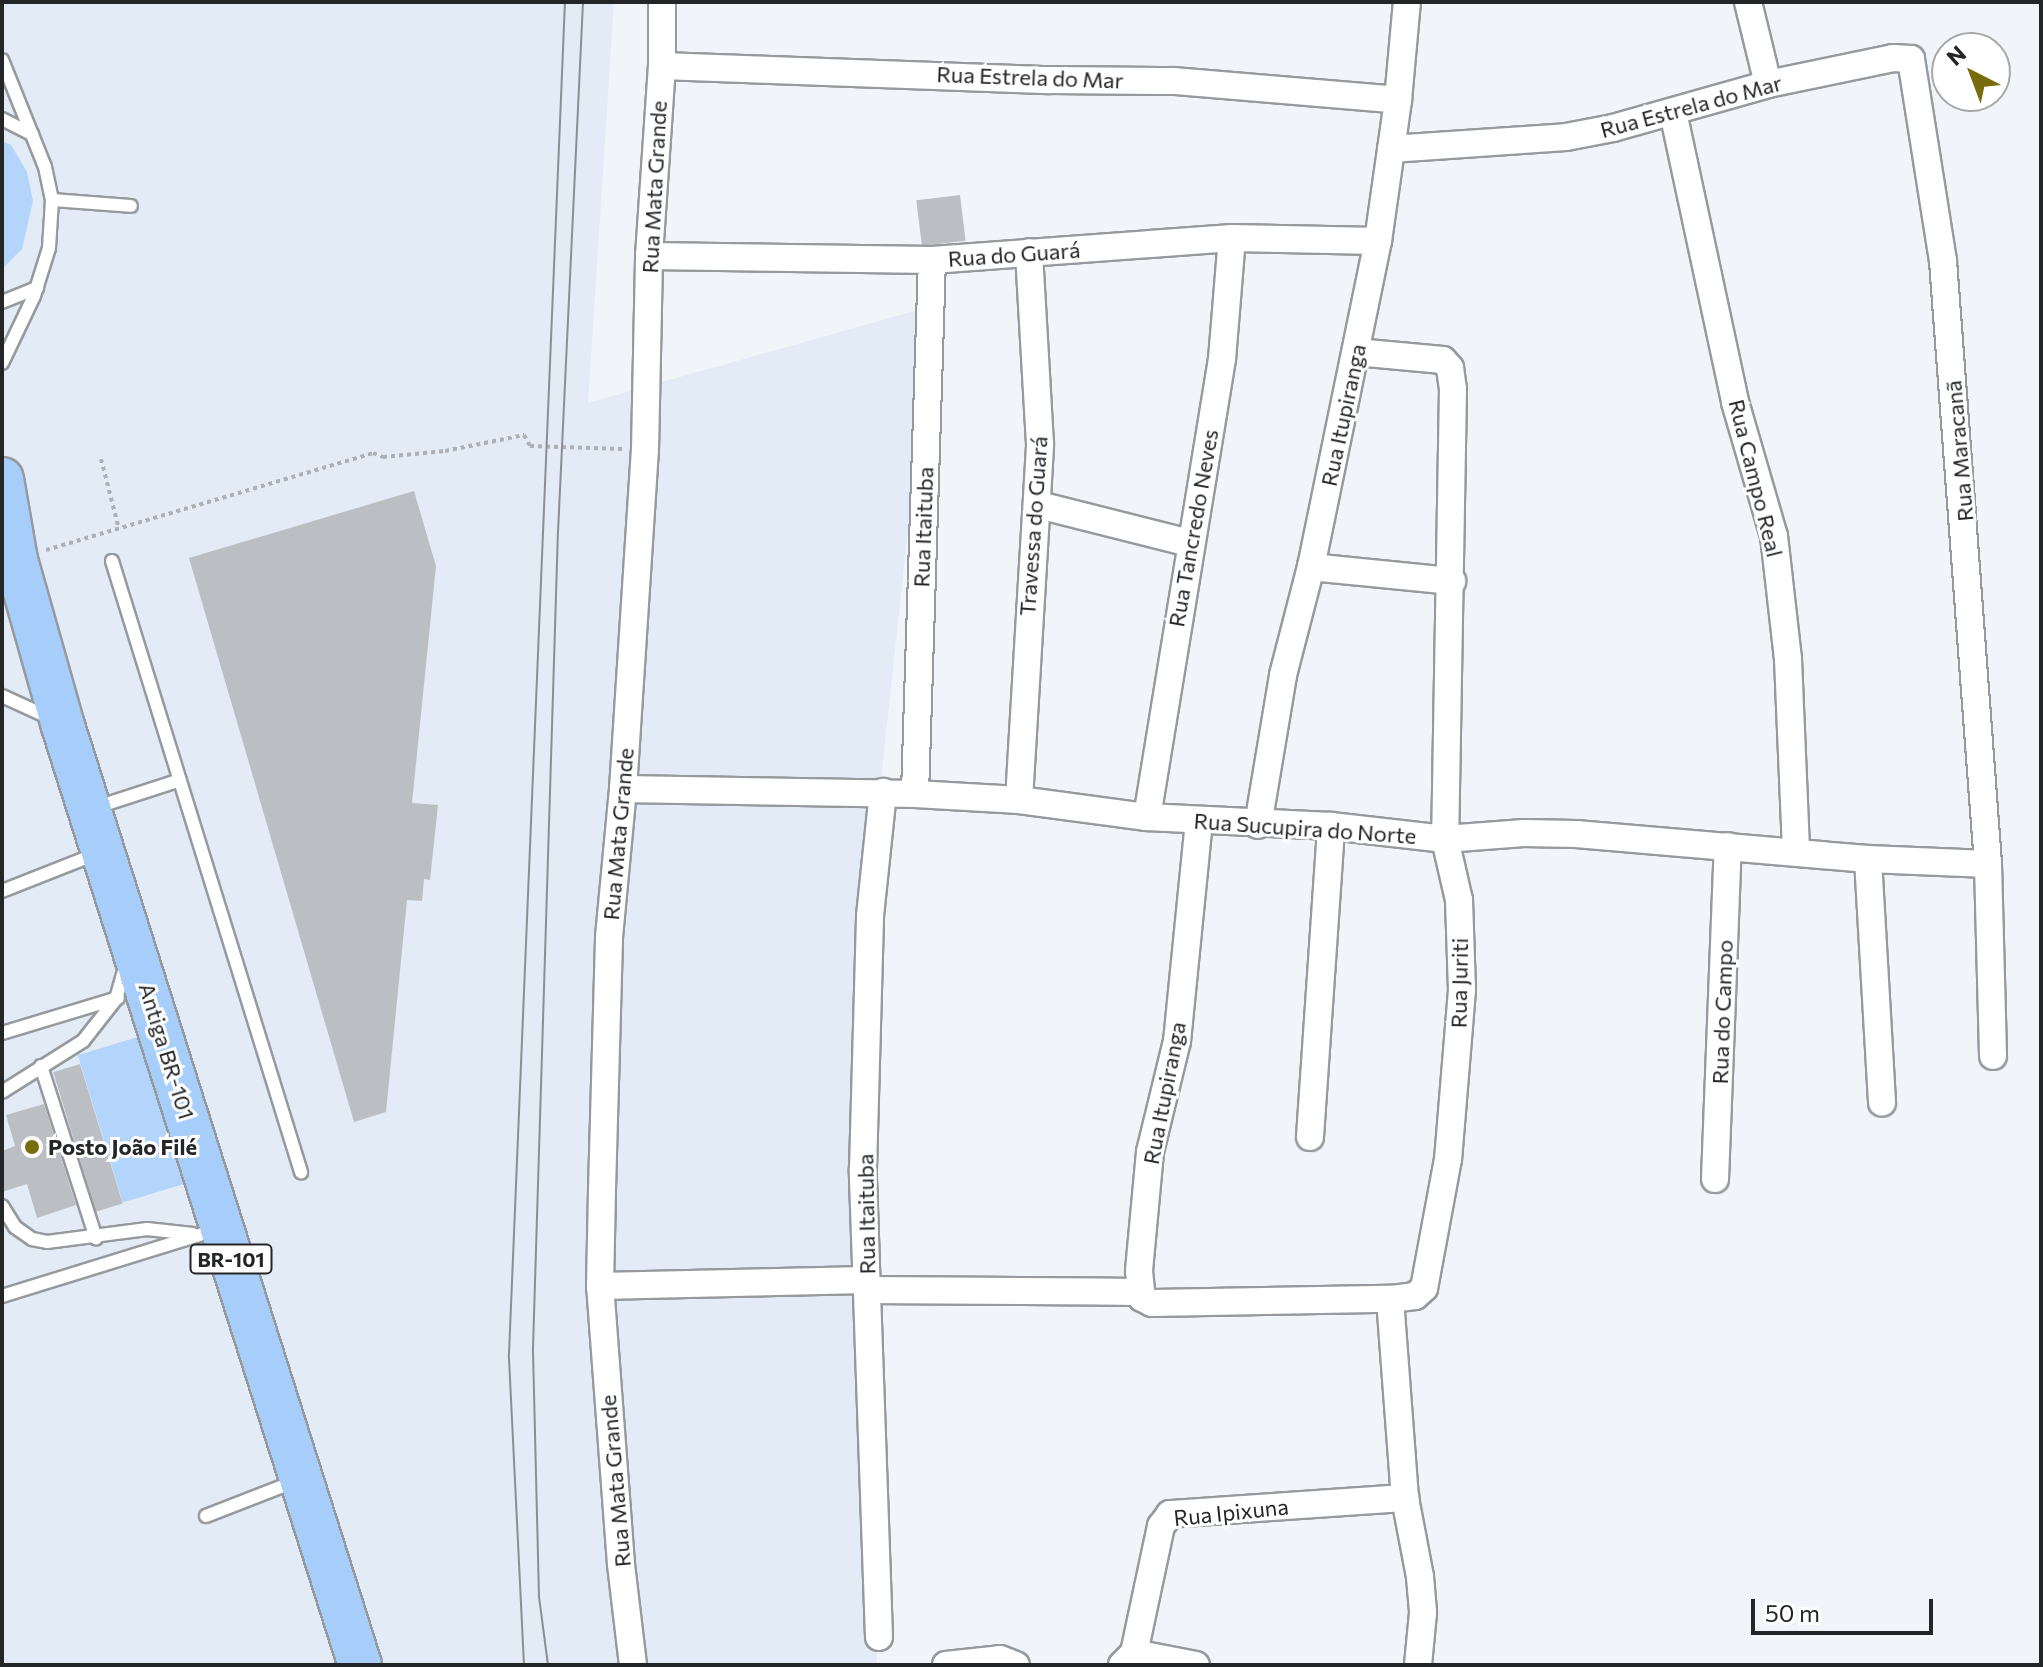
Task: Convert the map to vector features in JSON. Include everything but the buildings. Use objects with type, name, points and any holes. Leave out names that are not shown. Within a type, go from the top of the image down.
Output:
[{"type":"main road","name":"Antiga BR-101","points":[[2,479],[11,570],[133,942],[132,994],[209,1232],[300,1479],[360,1665]]},
{"type":"street","name":"Rua Mata Grande","points":[[633,1665],[621,1564],[600,1286],[609,937],[623,789],[645,450],[649,256],[662,66],[662,2]]},
{"type":"street","name":"Rua Itupiranga","points":[[1258,825],[1283,675],[1311,567],[1378,241],[1398,100],[1407,2]]},
{"type":"street","points":[[1748,2],[1768,84]]},
{"type":"street","name":"Rua Maracanã","points":[[1893,58],[1908,57],[1912,61],[1943,261],[1988,864]]},
{"type":"street","name":"Rua Estrela do Mar","points":[[1391,149],[1532,142],[1613,128],[1768,84],[1893,58]]},
{"type":"street","name":"Rua Estrela do Mar","points":[[662,66],[1050,80],[1174,81],[1398,100]]},
{"type":"street","name":"Rua Campo Real","points":[[1673,112],[1735,402],[1774,536],[1789,673],[1796,851]]},
{"type":"street","name":"Rua do Guará","points":[[649,256],[932,260],[1232,238],[1378,241]]},
{"type":"street","name":"Rua Tancredo Neves","points":[[1147,817],[1189,543],[1222,359],[1232,238]]},
{"type":"street","name":"Travessa do Guará","points":[[1019,800],[1028,604],[1039,505],[1040,444],[1029,252]]},
{"type":"street","name":"Rua Itaituba","points":[[915,794],[932,260]]},
{"type":"street","name":"Rua Juriti","points":[[1356,352],[1443,360],[1450,368],[1452,581],[1445,839],[1459,900],[1462,953],[1448,1159],[1424,1288],[1415,1296],[1390,1299]]},
{"type":"street","points":[[1039,505],[1189,543]]},
{"type":"street","points":[[1311,567],[1452,581]]},
{"type":"street","name":"Rua Sucupira do Norte","points":[[623,789],[883,792],[1019,800],[1199,821],[1331,826],[1445,839],[1524,833],[1576,834],[1868,859],[1988,864]]},
{"type":"street","name":"Rua Itaituba","points":[[879,1637],[863,1169],[870,916],[883,792]]},
{"type":"street","name":"Rua Itupiranga","points":[[1139,1281],[1150,1152],[1177,1041],[1199,821]]},
{"type":"street","points":[[1310,1137],[1331,826]]},
{"type":"street","name":"Rua do Campo","points":[[1715,1179],[1728,846]]},
{"type":"street","points":[[1868,859],[1882,1103]]},
{"type":"street","points":[[1988,864],[1993,1056]]},
{"type":"street","points":[[600,1286],[1139,1281],[1146,1302],[1152,1303],[1390,1299],[1405,1498],[1421,1589],[1418,1665]]},
{"type":"street","name":"Rua Ipixuna","points":[[1128,1659],[1166,1516],[1405,1498]]},
{"type":"street","points":[[946,1665],[1000,1659],[1016,1665]]},
{"type":"street","points":[[1128,1659],[1188,1663]]},
{"type":"lane","points":[[2,60],[45,167],[52,200],[49,248],[37,288],[2,363]]},
{"type":"lane","points":[[2,119],[32,134]]},
{"type":"lane","points":[[52,200],[131,206]]},
{"type":"lane","points":[[2,302],[37,288]]},
{"type":"lane","points":[[112,561],[301,1172]]},
{"type":"lane","points":[[2,696],[63,726]]},
{"type":"lane","points":[[91,809],[180,780]]},
{"type":"lane","points":[[2,891],[104,851]]},
{"type":"lane","points":[[2,1033],[132,994]]},
{"type":"lane","points":[[2,1092],[83,1041],[132,994]]},
{"type":"lane","points":[[41,1066],[96,1238]]},
{"type":"lane","points":[[2,1206],[15,1227],[32,1239],[47,1242],[147,1229],[209,1232]]},
{"type":"lane","points":[[2,1296],[209,1232]]},
{"type":"lane","points":[[206,1516],[300,1479]]},
{"type":"path","points":[[11,570],[119,529],[373,453],[383,457],[445,451],[524,435],[530,446],[645,450]]},
{"type":"path","points":[[101,459],[119,529]]},
{"type":"shaded area","points":[[2,2],[614,2],[588,403],[932,306],[876,827],[877,1665],[2,1665]]},
{"type":"shaded area","points":[[2,141],[11,145],[27,172],[33,201],[22,249],[2,269]]},
{"type":"shaded area","points":[[141,1036],[186,1183],[123,1203],[78,1055]]},
{"type":"tram line","points":[[524,1665],[509,1354],[565,2]]},
{"type":"tram line","points":[[548,1665],[539,1597],[533,1348],[558,532],[583,2]]},
{"type":"place","name":"Posto João Filé","points":[[32,1147]]}]
